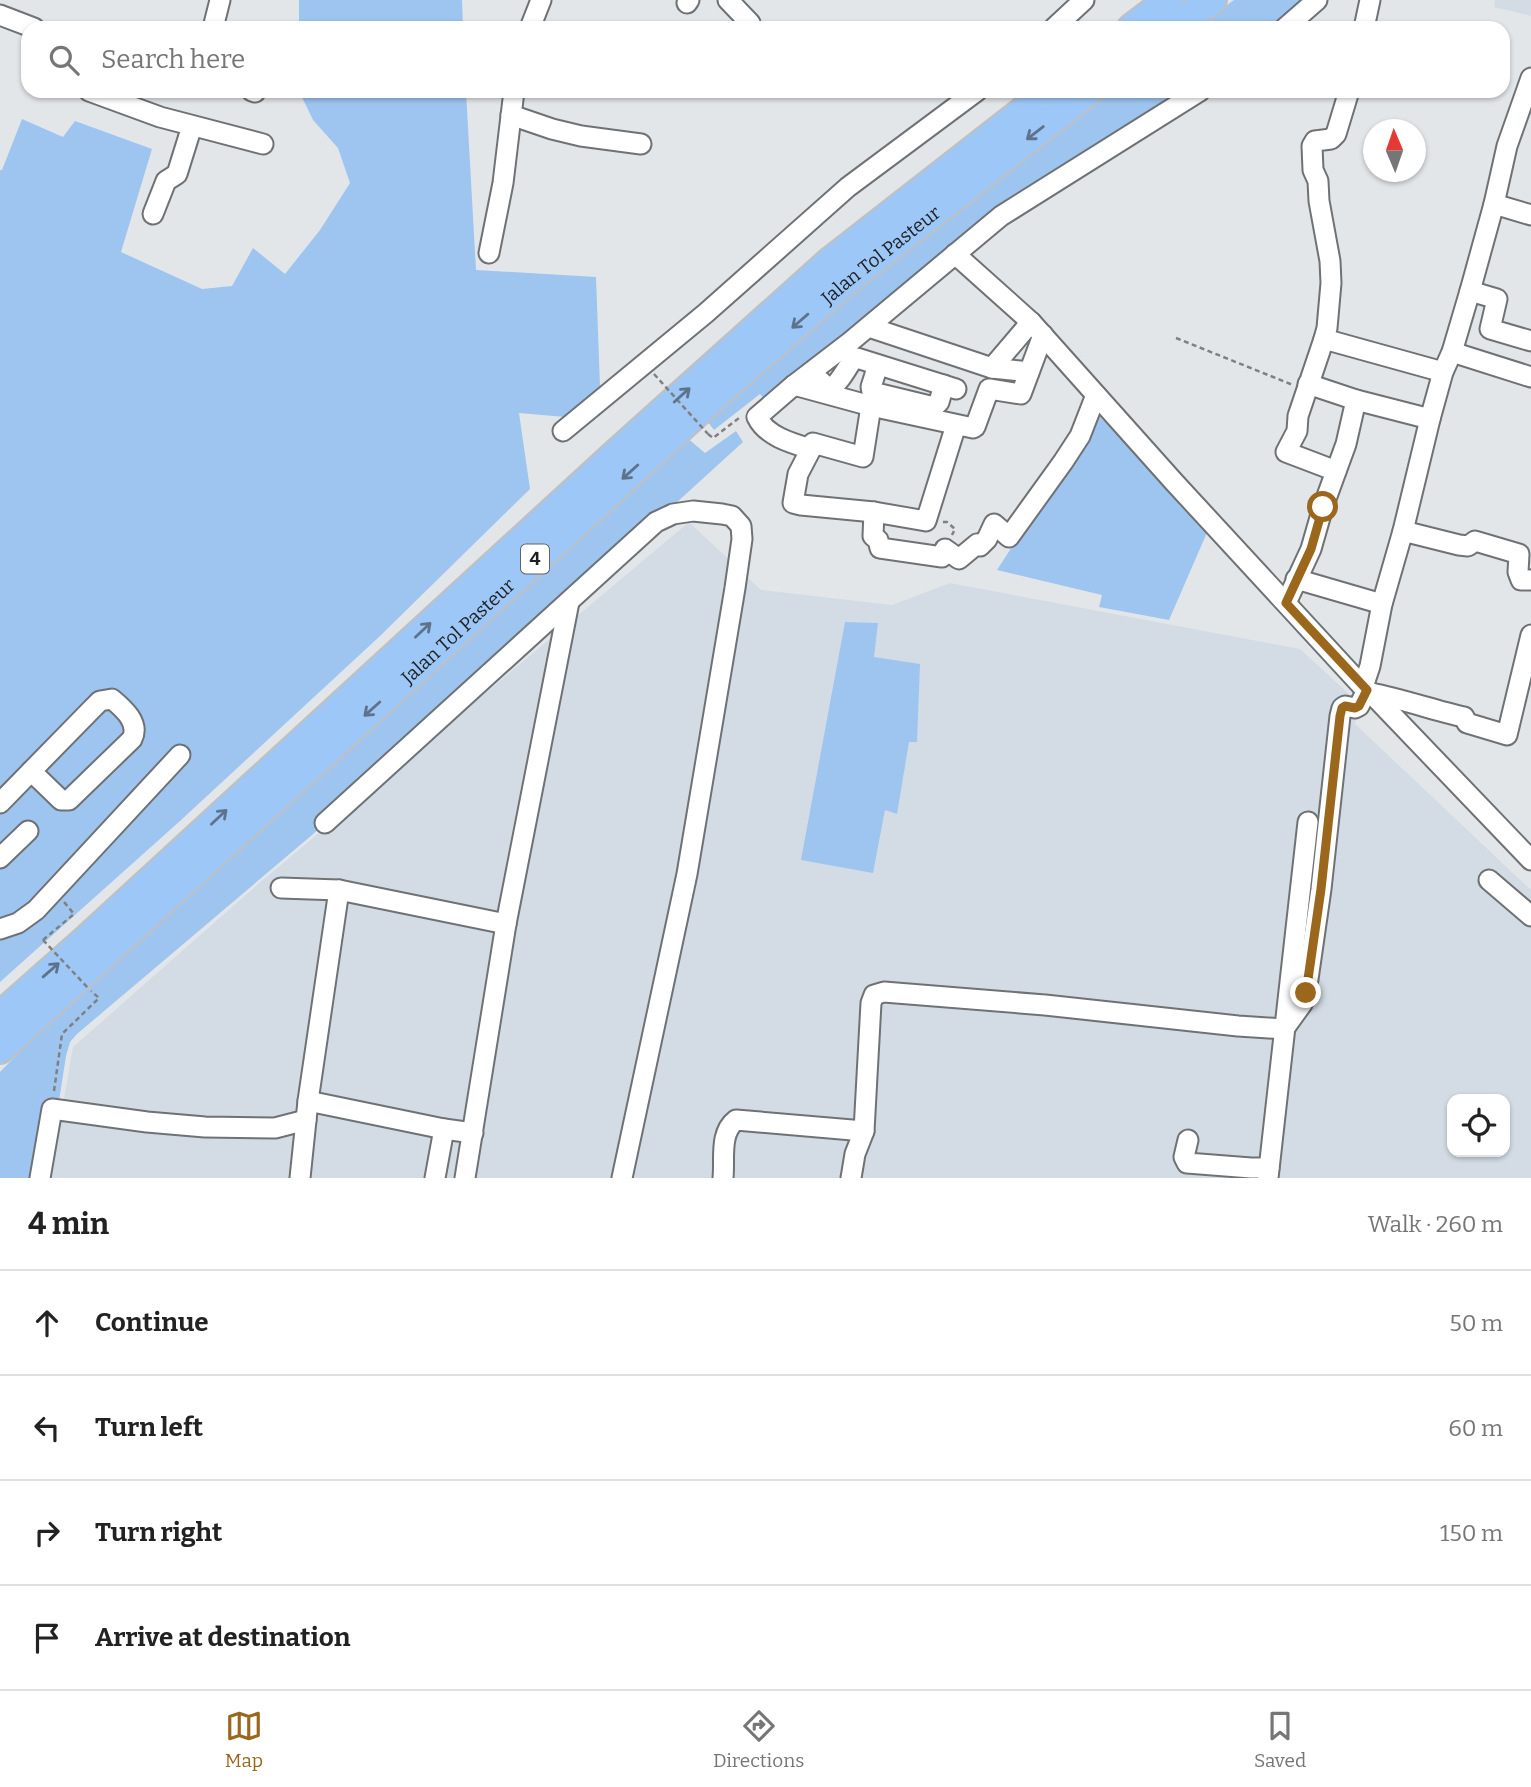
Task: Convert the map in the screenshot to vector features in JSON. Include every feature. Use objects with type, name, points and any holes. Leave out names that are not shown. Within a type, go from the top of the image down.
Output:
[{"type":"highway","points":[[1141,21],[1169,0]]},
{"type":"highway","points":[[1182,21],[1212,0]]},
{"type":"highway","name":"Jalan Tol Pasteur","points":[[0,1016],[831,261],[1040,98]]},
{"type":"highway","name":"Jalan Tol Pasteur","points":[[0,1049],[728,384],[845,282],[1080,98]]},
{"type":"street","points":[[215,21],[220,0]]},
{"type":"street","points":[[533,21],[541,0]]},
{"type":"street","points":[[728,0],[748,21]]},
{"type":"street","points":[[1062,21],[1084,0]]},
{"type":"street","points":[[1293,21],[1317,0]]},
{"type":"street","points":[[1366,21],[1370,0]]},
{"type":"street","points":[[0,15],[21,23]]},
{"type":"street","points":[[1284,1029],[1303,1004],[1306,993],[1342,708],[1359,706],[1367,690],[1382,604],[1430,419],[1470,291],[1507,146],[1531,78]]},
{"type":"street","points":[[108,98],[160,117],[263,144]]},
{"type":"street","points":[[489,253],[503,183],[513,98]]},
{"type":"street","points":[[563,431],[706,313],[848,187],[968,98]]},
{"type":"street","points":[[811,449],[776,435],[761,426],[757,417],[1001,216],[1189,98]]},
{"type":"street","points":[[1336,471],[1286,452],[1297,431],[1298,416],[1327,328],[1331,282],[1318,181],[1313,170],[1312,146],[1315,141],[1331,139],[1336,134],[1347,98]]},
{"type":"street","points":[[511,115],[581,136],[641,144]]},
{"type":"street","points":[[153,214],[166,181],[177,174],[192,126]]},
{"type":"street","points":[[1494,204],[1531,215]]},
{"type":"street","points":[[955,254],[1037,328],[1286,603],[1531,860]]},
{"type":"street","points":[[1470,291],[1497,299],[1490,329],[1531,341]]},
{"type":"street","points":[[869,327],[992,368],[1029,372]]},
{"type":"street","points":[[992,368],[1037,328]]},
{"type":"street","points":[[794,385],[872,406],[975,427],[988,390],[993,388],[1021,394],[1029,372],[1037,328]]},
{"type":"street","points":[[1324,339],[1443,372]]},
{"type":"street","points":[[1452,352],[1531,377]]},
{"type":"street","points":[[811,372],[831,387],[838,382],[854,358],[878,365],[950,387],[934,407],[872,392],[870,387],[878,365]]},
{"type":"street","points":[[1307,387],[1430,419]]},
{"type":"street","points":[[874,512],[873,536],[878,540],[880,548],[942,557],[945,549],[959,559],[976,544],[980,546],[988,539],[994,524],[1009,537],[1069,454],[1080,436],[1096,395]]},
{"type":"street","points":[[1286,603],[1311,549],[1346,444],[1356,400]]},
{"type":"street","points":[[872,406],[863,457],[813,443],[798,474],[793,503],[926,521],[956,425]]},
{"type":"street","points":[[325,823],[656,522],[673,514],[693,511],[732,516],[741,526],[736,588],[687,874],[622,1178]]},
{"type":"street","points":[[1403,531],[1459,545],[1468,546],[1475,541],[1519,554],[1518,572],[1521,580],[1531,580]]},
{"type":"street","points":[[1296,579],[1382,604]]},
{"type":"street","points":[[465,1178],[506,924],[569,602]]},
{"type":"street","points":[[1367,690],[1464,717],[1467,723],[1507,735],[1531,635]]},
{"type":"street","points":[[0,803],[31,771],[100,701],[112,699],[135,726],[132,739],[69,800],[61,800],[31,771]]},
{"type":"street","points":[[0,929],[18,923],[55,892],[180,755]]},
{"type":"street","points":[[1188,1140],[1184,1157],[1186,1163],[1251,1168],[1268,1173],[1308,822]]},
{"type":"street","points":[[0,858],[28,831]]},
{"type":"street","points":[[1489,880],[1531,916]]},
{"type":"street","points":[[281,888],[339,890],[506,924]]},
{"type":"street","points":[[300,1178],[339,890]]},
{"type":"street","points":[[851,1178],[855,1154],[864,1131],[874,995],[884,992],[1045,1004],[1284,1029]]},
{"type":"street","points":[[40,1178],[52,1109],[205,1127],[275,1128],[307,1111],[473,1133]]},
{"type":"street","points":[[723,1178],[725,1136],[729,1126],[736,1120],[864,1131]]},
{"type":"street","points":[[435,1178],[443,1129]]},
{"type":"path","points":[[1176,338],[1307,387]]},
{"type":"path","points":[[654,374],[713,438]]},
{"type":"path","points":[[926,521],[947,522],[955,529],[945,549]]},
{"type":"path","points":[[55,892],[74,914],[43,940],[89,989]]},
{"type":"path","points":[[52,1109],[62,1034],[99,998]]},
{"type":"shaded area","points":[[299,0],[462,0],[463,21],[299,21]]},
{"type":"shaded area","points":[[1234,0],[1311,0],[1286,21],[1205,21]]},
{"type":"shaded area","points":[[1495,0],[1531,0],[1531,16],[1494,7]]},
{"type":"shaded area","points":[[302,98],[466,98],[476,270],[596,277],[600,386],[565,417],[519,413],[530,489],[380,636],[180,821],[0,982],[0,170],[22,119],[63,137],[75,121],[152,149],[121,252],[202,289],[232,286],[253,248],[285,274],[320,230],[350,183],[338,148],[313,120]]},
{"type":"shaded area","points":[[1100,98],[1177,98],[766,401],[760,394],[714,430],[704,417],[967,196]]},
{"type":"shaded area","points":[[1093,410],[1209,528],[1169,620],[1099,607],[1102,595],[997,570],[1083,437]]},
{"type":"shaded area","points":[[736,431],[743,442],[312,835],[77,1034],[70,1042],[66,1056],[47,1178],[0,1178],[0,1072],[58,1013],[686,437],[705,453]]},
{"type":"shaded area","points":[[689,522],[761,590],[892,605],[950,583],[1300,649],[1359,703],[1355,724],[1531,890],[1531,1178],[50,1178],[73,1047],[257,885]]},
{"type":"shaded area","points":[[845,622],[878,623],[874,657],[920,664],[917,742],[909,742],[897,814],[885,810],[873,873],[801,860]]},
{"type":"route","points":[[1306,993],[1321,889],[1340,716],[1345,706],[1359,706],[1367,690],[1286,603],[1311,549],[1323,507]]}]
